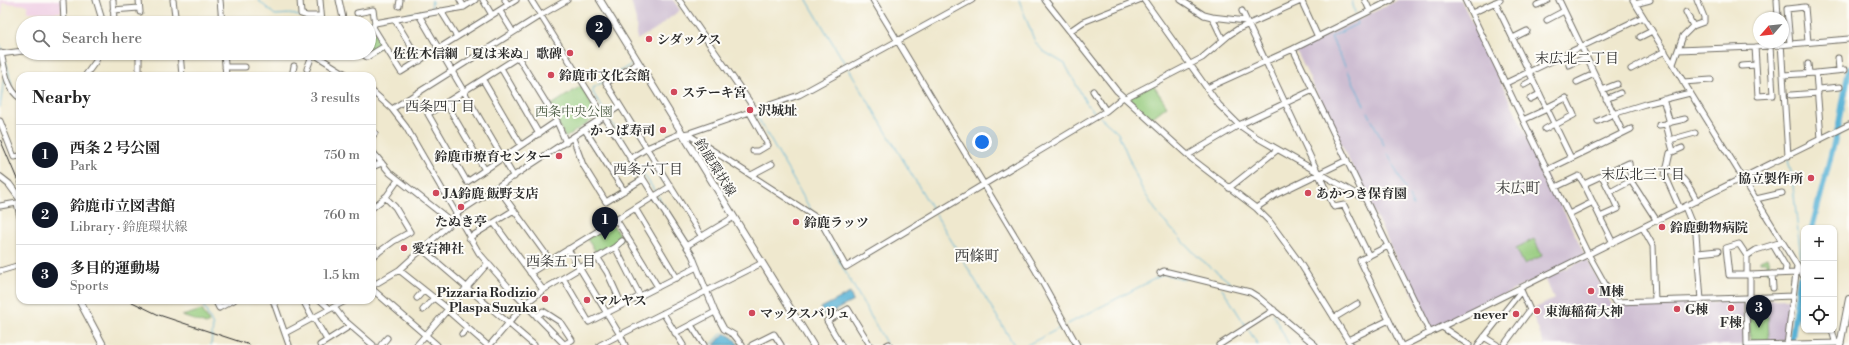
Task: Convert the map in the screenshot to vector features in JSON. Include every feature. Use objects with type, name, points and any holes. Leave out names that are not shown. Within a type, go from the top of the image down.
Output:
[{"type":"main road","name":"鈴鹿環状線","points":[[600,0],[813,345]]},
{"type":"main road","points":[[0,177],[9,184],[16,196]]},
{"type":"main road","points":[[1840,344],[1849,299]]},
{"type":"main road","points":[[81,304],[103,345]]},
{"type":"street","points":[[63,0],[64,16]]},
{"type":"street","points":[[96,0],[101,16]]},
{"type":"street","points":[[113,0],[114,16]]},
{"type":"street","points":[[114,10],[139,10],[139,0]]},
{"type":"street","points":[[173,0],[175,16]]},
{"type":"street","points":[[220,0],[221,16]]},
{"type":"street","points":[[300,0],[301,14],[307,16],[322,16],[320,0]]},
{"type":"street","points":[[339,0],[342,16]]},
{"type":"street","points":[[399,6],[400,0]]},
{"type":"street","points":[[460,0],[464,7]]},
{"type":"street","points":[[376,21],[395,20],[464,7],[476,0]]},
{"type":"street","points":[[483,0],[492,15]]},
{"type":"street","points":[[505,0],[508,5]]},
{"type":"street","points":[[376,32],[401,72],[516,0]]},
{"type":"street","points":[[531,0],[606,116],[643,179],[656,195],[688,245],[709,290],[715,312],[724,329],[734,335],[742,345]]},
{"type":"street","points":[[392,109],[513,32],[568,0]]},
{"type":"street","points":[[680,0],[753,111],[768,145],[758,151],[752,151]]},
{"type":"street","points":[[873,0],[1036,271],[1077,345]]},
{"type":"street","points":[[684,135],[799,95],[972,0]]},
{"type":"street","points":[[1045,0],[1105,78],[1124,97],[1188,155],[1256,208],[1270,222],[1300,263],[1349,342],[1389,320]]},
{"type":"street","points":[[1070,31],[1083,22],[1139,0]]},
{"type":"street","points":[[1144,0],[1219,105],[1249,134],[1366,199]]},
{"type":"street","points":[[1181,0],[1199,12],[1212,17],[1247,23]]},
{"type":"street","points":[[1365,0],[1370,11]]},
{"type":"street","points":[[1206,88],[1293,49],[1392,0]]},
{"type":"street","points":[[1466,0],[1547,170],[1589,255],[1615,302],[1793,296]]},
{"type":"street","points":[[1537,6],[1548,0]]},
{"type":"street","points":[[1559,0],[1622,133]]},
{"type":"street","points":[[1650,0],[1634,2],[1801,272]]},
{"type":"street","points":[[1673,64],[1683,36],[1693,26],[1704,22],[1704,17],[1697,0]]},
{"type":"street","points":[[1777,0],[1778,12]]},
{"type":"street","points":[[632,158],[647,148],[677,135],[692,137],[810,213],[821,222],[846,268],[934,213],[1098,116],[1124,97],[1202,58],[1223,40],[1247,23],[1303,1],[1318,37]]},
{"type":"street","points":[[1472,14],[1497,1],[1529,72],[1571,158]]},
{"type":"street","points":[[1808,42],[1805,7],[1787,9],[1790,44],[1849,39]]},
{"type":"street","points":[[357,13],[373,10],[374,16]]},
{"type":"street","points":[[441,11],[457,37]]},
{"type":"street","points":[[500,11],[513,32]]},
{"type":"street","points":[[1242,11],[1334,207],[1344,205],[1369,256]]},
{"type":"street","points":[[1547,20],[1564,11]]},
{"type":"street","points":[[1686,12],[1693,26]]},
{"type":"street","points":[[419,15],[465,91],[514,177]]},
{"type":"street","points":[[1212,17],[1223,40]]},
{"type":"street","points":[[1506,83],[1643,17]]},
{"type":"street","points":[[395,20],[420,60]]},
{"type":"street","points":[[1513,38],[1527,31]]},
{"type":"street","points":[[1640,37],[1652,31]]},
{"type":"street","points":[[376,52],[385,46]]},
{"type":"street","points":[[1678,50],[1753,47]]},
{"type":"street","points":[[1755,48],[1758,96],[1773,95],[1770,48]]},
{"type":"street","points":[[1780,48],[1788,156]]},
{"type":"street","points":[[1293,49],[1430,333]]},
{"type":"street","points":[[16,52],[1,53],[8,84],[16,94]]},
{"type":"street","points":[[1631,69],[1665,52]]},
{"type":"street","points":[[557,122],[467,182],[428,114],[518,57],[557,122],[566,143]]},
{"type":"street","points":[[1569,65],[1586,57]]},
{"type":"street","points":[[1838,58],[1839,70]]},
{"type":"street","points":[[88,72],[96,60]]},
{"type":"street","points":[[139,60],[139,72]]},
{"type":"street","points":[[181,60],[182,72]]},
{"type":"street","points":[[224,60],[226,72]]},
{"type":"street","points":[[307,69],[310,60]]},
{"type":"street","points":[[323,60],[342,72]]},
{"type":"street","points":[[638,63],[606,83],[702,237]]},
{"type":"street","points":[[1808,64],[1809,73]]},
{"type":"street","points":[[1741,66],[1756,65]]},
{"type":"street","points":[[293,72],[294,66]]},
{"type":"street","points":[[225,67],[245,67]]},
{"type":"street","points":[[501,68],[538,134]]},
{"type":"street","points":[[1783,75],[1846,70]]},
{"type":"street","points":[[1816,73],[1821,139]]},
{"type":"street","points":[[1577,82],[1594,74]]},
{"type":"street","points":[[483,80],[521,145]]},
{"type":"street","points":[[1524,85],[1533,80]]},
{"type":"street","points":[[1683,82],[1711,80]]},
{"type":"street","points":[[1602,90],[1617,84]]},
{"type":"street","points":[[1791,95],[1840,87]]},
{"type":"street","points":[[1188,155],[1239,125],[1313,90]]},
{"type":"street","points":[[1092,91],[1106,111]]},
{"type":"street","points":[[1606,99],[1620,93]]},
{"type":"street","points":[[1598,121],[1613,114],[1690,93]]},
{"type":"street","points":[[1530,99],[1540,94]]},
{"type":"street","points":[[376,95],[392,109],[406,127],[469,238],[488,263],[537,317],[565,345],[572,340],[560,322],[543,311],[537,317]]},
{"type":"street","points":[[1523,120],[1566,98],[1574,115],[1545,129]]},
{"type":"street","points":[[1663,100],[1673,151]]},
{"type":"street","points":[[446,102],[485,170]]},
{"type":"street","points":[[376,285],[400,270],[422,248],[452,222],[456,214],[498,188],[620,106]]},
{"type":"street","points":[[1659,125],[1685,119]]},
{"type":"street","points":[[0,122],[14,157],[16,157]]},
{"type":"street","points":[[1405,345],[1521,290],[1849,125]]},
{"type":"street","points":[[1547,170],[1631,129]]},
{"type":"street","points":[[585,130],[624,191]]},
{"type":"street","points":[[1670,140],[1695,133]]},
{"type":"street","points":[[573,138],[583,165],[606,202],[643,179]]},
{"type":"street","points":[[1682,148],[1673,151],[1668,158],[1665,175],[1696,234],[1701,300]]},
{"type":"street","points":[[1229,188],[1277,150]]},
{"type":"street","points":[[376,155],[390,174],[452,222]]},
{"type":"street","points":[[1256,208],[1277,194],[1347,160]]},
{"type":"street","points":[[376,165],[382,162]]},
{"type":"street","points":[[1584,184],[1629,163],[1631,181],[1657,221]]},
{"type":"street","points":[[751,175],[772,164]]},
{"type":"street","points":[[1665,170],[1671,170],[1687,182],[1697,201]]},
{"type":"street","points":[[1556,187],[1579,176],[1613,243]]},
{"type":"street","points":[[1600,217],[1618,209],[1602,176]]},
{"type":"street","points":[[376,203],[385,197],[398,180]]},
{"type":"street","points":[[1610,192],[1631,181]]},
{"type":"street","points":[[530,272],[671,186]]},
{"type":"street","points":[[498,188],[550,260]]},
{"type":"street","points":[[1756,199],[1782,193]]},
{"type":"street","points":[[376,251],[378,253],[394,241],[410,232],[395,207],[385,197]]},
{"type":"street","points":[[0,206],[16,202]]},
{"type":"street","points":[[1569,214],[1593,202]]},
{"type":"street","points":[[635,208],[677,278]]},
{"type":"street","points":[[469,238],[514,210]]},
{"type":"street","points":[[688,245],[734,217]]},
{"type":"street","points":[[616,219],[658,287]]},
{"type":"street","points":[[494,223],[543,290]]},
{"type":"street","points":[[1643,228],[1653,246],[1655,301]]},
{"type":"street","points":[[400,270],[489,345],[525,304],[543,290],[615,247],[622,241]]},
{"type":"street","points":[[1747,256],[1756,250],[1782,242]]},
{"type":"street","points":[[1796,273],[1785,274],[1748,275],[1729,275],[1726,248],[1739,244],[1747,256],[1748,275],[1747,345],[1840,344]]},
{"type":"street","points":[[1773,245],[1786,267],[1785,274]]},
{"type":"street","points":[[1388,246],[1360,260],[1401,345]]},
{"type":"street","points":[[615,247],[640,296]]},
{"type":"street","points":[[422,248],[534,345]]},
{"type":"street","points":[[568,249],[620,334],[625,345]]},
{"type":"street","points":[[1698,253],[1718,251]]},
{"type":"street","points":[[597,257],[607,272],[622,305]]},
{"type":"street","points":[[417,345],[488,263]]},
{"type":"street","points":[[600,345],[762,263]]},
{"type":"street","points":[[0,271],[16,266]]},
{"type":"street","points":[[1789,344],[1797,266]]},
{"type":"street","points":[[563,278],[589,322],[697,267]]},
{"type":"street","points":[[1160,273],[1164,271],[1243,289],[1258,297],[1315,345]]},
{"type":"street","points":[[1772,274],[1773,288]]},
{"type":"street","points":[[417,298],[424,290]]},
{"type":"street","points":[[1478,345],[1521,290]]},
{"type":"street","points":[[1504,345],[1530,310],[1521,290]]},
{"type":"street","points":[[376,292],[436,345]]},
{"type":"street","points":[[423,310],[434,298]]},
{"type":"street","points":[[217,304],[219,308],[226,304]]},
{"type":"street","points":[[274,304],[289,345]]},
{"type":"street","points":[[305,304],[328,342]]},
{"type":"street","points":[[326,304],[373,345]]},
{"type":"street","points":[[285,334],[340,304]]},
{"type":"street","points":[[1334,318],[1357,304]]},
{"type":"street","points":[[841,345],[827,321],[848,309],[870,345]]},
{"type":"street","points":[[1219,345],[1274,310]]},
{"type":"street","points":[[675,333],[715,312]]},
{"type":"street","points":[[663,313],[683,345]]},
{"type":"street","points":[[691,324],[704,345]]},
{"type":"street","points":[[320,345],[328,342],[350,326]]},
{"type":"street","points":[[1442,327],[1469,345]]},
{"type":"street","points":[[462,334],[467,328]]},
{"type":"street","points":[[1833,333],[1835,340],[1840,344]]},
{"type":"street","points":[[753,345],[774,334],[781,345]]},
{"type":"street","points":[[1484,337],[1498,345]]},
{"type":"street","points":[[381,345],[387,338]]},
{"type":"shaded area","points":[[0,0],[62,0],[61,12],[28,12],[28,5],[3,3],[2,15],[0,16]]},
{"type":"shaded area","points":[[631,0],[673,0],[680,10],[657,28],[637,40],[636,21]]},
{"type":"shaded area","points":[[1398,0],[1461,0],[1584,253],[1583,256],[1433,330],[1430,329],[1297,52],[1298,49]]},
{"type":"shaded area","points":[[1587,259],[1612,305],[1740,301],[1743,304],[1745,345],[1544,345],[1531,310],[1554,299],[1545,278]]},
{"type":"shaded area","points":[[1749,300],[1791,300],[1786,341],[1750,341]]},
{"type":"green space","points":[[376,36],[382,46],[376,50]]},
{"type":"green space","points":[[1153,85],[1167,106],[1150,119],[1130,100],[1131,96]]},
{"type":"green space","name":"西条中央公園","points":[[581,86],[598,116],[565,138],[550,106]]},
{"type":"green space","points":[[612,224],[622,240],[598,255],[587,239]]},
{"type":"green space","points":[[1534,239],[1542,256],[1524,264],[1516,248]]},
{"type":"green space","points":[[1767,257],[1770,272],[1767,272],[1766,262],[1760,262],[1760,260]]},
{"type":"green space","points":[[202,310],[209,322],[206,324],[182,316]]},
{"type":"green space","points":[[1768,316],[1769,340],[1750,341],[1750,317]]},
{"type":"water","points":[[850,293],[853,301],[832,312],[833,314],[826,318],[821,308]]},
{"type":"water","points":[[725,333],[733,338],[739,345],[714,345]]},
{"type":"waterway","points":[[258,0],[275,15],[291,14],[299,16]]},
{"type":"waterway","points":[[408,14],[431,10],[432,0]]},
{"type":"waterway","points":[[807,0],[847,67]]},
{"type":"waterway","points":[[1019,0],[1035,42],[1043,51],[1065,64],[1086,103],[1097,115]]},
{"type":"waterway","points":[[1352,0],[1355,13]]},
{"type":"waterway","points":[[1345,66],[1331,37],[1357,24],[1356,21]]},
{"type":"waterway","points":[[0,44],[3,52]]},
{"type":"waterway","points":[[4,55],[12,85]]},
{"type":"waterway","points":[[605,112],[593,93],[593,88],[632,64]]},
{"type":"waterway","points":[[849,69],[934,212]]},
{"type":"waterway","points":[[1813,225],[1839,124],[1849,69]]},
{"type":"waterway","points":[[1348,71],[1364,105]]},
{"type":"waterway","points":[[0,107],[4,78]]},
{"type":"waterway","points":[[1368,112],[1384,145]]},
{"type":"waterway","points":[[755,113],[812,212]]},
{"type":"waterway","points":[[608,117],[632,155]]},
{"type":"waterway","points":[[1100,117],[1118,133],[1142,189],[1160,217],[1198,257],[1232,284]]},
{"type":"waterway","points":[[1388,154],[1405,189]]},
{"type":"waterway","points":[[634,159],[656,193]]},
{"type":"waterway","points":[[1788,159],[1792,176],[1801,261]]},
{"type":"waterway","points":[[658,196],[687,242]]},
{"type":"waterway","points":[[1409,196],[1413,206]]},
{"type":"waterway","points":[[936,215],[1014,345]]},
{"type":"waterway","points":[[817,222],[886,343]]},
{"type":"waterway","points":[[690,247],[703,275]]},
{"type":"waterway","points":[[1068,324],[1164,274],[1184,279]]},
{"type":"waterway","points":[[1791,345],[1800,277]]},
{"type":"waterway","points":[[1222,288],[1246,326]]},
{"type":"waterway","points":[[710,293],[712,299]]},
{"type":"waterway","points":[[203,304],[213,326],[211,345]]},
{"type":"waterway","points":[[717,309],[721,317]]},
{"type":"waterway","points":[[1273,314],[1289,345]]},
{"type":"waterway","points":[[1027,345],[1064,326]]},
{"type":"waterway","points":[[1248,329],[1258,345]]},
{"type":"waterway","points":[[711,345],[723,332]]},
{"type":"railway","points":[[0,139],[16,177]]},
{"type":"railway","points":[[136,304],[159,315],[250,345]]},
{"type":"place","name":"シダックス","points":[[649,39]]},
{"type":"place","name":"鈴鹿市立図書館","points":[[599,48]]},
{"type":"place","name":"佐佐木信綱「夏は来ぬ」歌碑","points":[[570,53]]},
{"type":"place","name":"鈴鹿市文化会館","points":[[551,75]]},
{"type":"place","name":"ステーキ宮","points":[[674,92]]},
{"type":"place","name":"沢城址","points":[[750,110]]},
{"type":"place","name":"かっぱ寿司","points":[[663,130]]},
{"type":"place","name":"鈴鹿市療育センター","points":[[559,156]]},
{"type":"place","name":"協立製作所","points":[[1811,178]]},
{"type":"place","name":"JA鈴鹿 飯野支店","points":[[436,193]]},
{"type":"place","name":"あかつき保育園","points":[[1308,193]]},
{"type":"place","name":"たぬき亭","points":[[461,207]]},
{"type":"place","name":"鈴鹿ラッツ","points":[[796,222]]},
{"type":"place","name":"鈴鹿動物病院","points":[[1662,227]]},
{"type":"place","name":"西条２号公園","points":[[605,240]]},
{"type":"place","name":"愛宕神社","points":[[404,248]]},
{"type":"place","name":"M棟","points":[[1591,291]]},
{"type":"place","name":"Pizzaria Rodizio Plaspa Suzuka","points":[[545,299]]},
{"type":"place","name":"マルヤス","points":[[587,300]]},
{"type":"place","name":"F棟","points":[[1731,308]]},
{"type":"place","name":"G棟","points":[[1677,309]]},
{"type":"place","name":"東海稲荷大神","points":[[1537,311]]},
{"type":"place","name":"マックスバリュ","points":[[752,313]]},
{"type":"place","name":"never","points":[[1516,314]]},
{"type":"place","name":"多目的運動場","points":[[1759,328]]},
{"type":"district","name":"末広北二丁目","points":[[1577,58]]},
{"type":"district","name":"西条四丁目","points":[[440,106]]},
{"type":"district","name":"西条六丁目","points":[[648,169]]},
{"type":"district","name":"末広北三丁目","points":[[1643,174]]},
{"type":"district","name":"末広町","points":[[1518,188]]},
{"type":"district","name":"西條町","points":[[977,256]]},
{"type":"district","name":"西条五丁目","points":[[561,261]]}]
